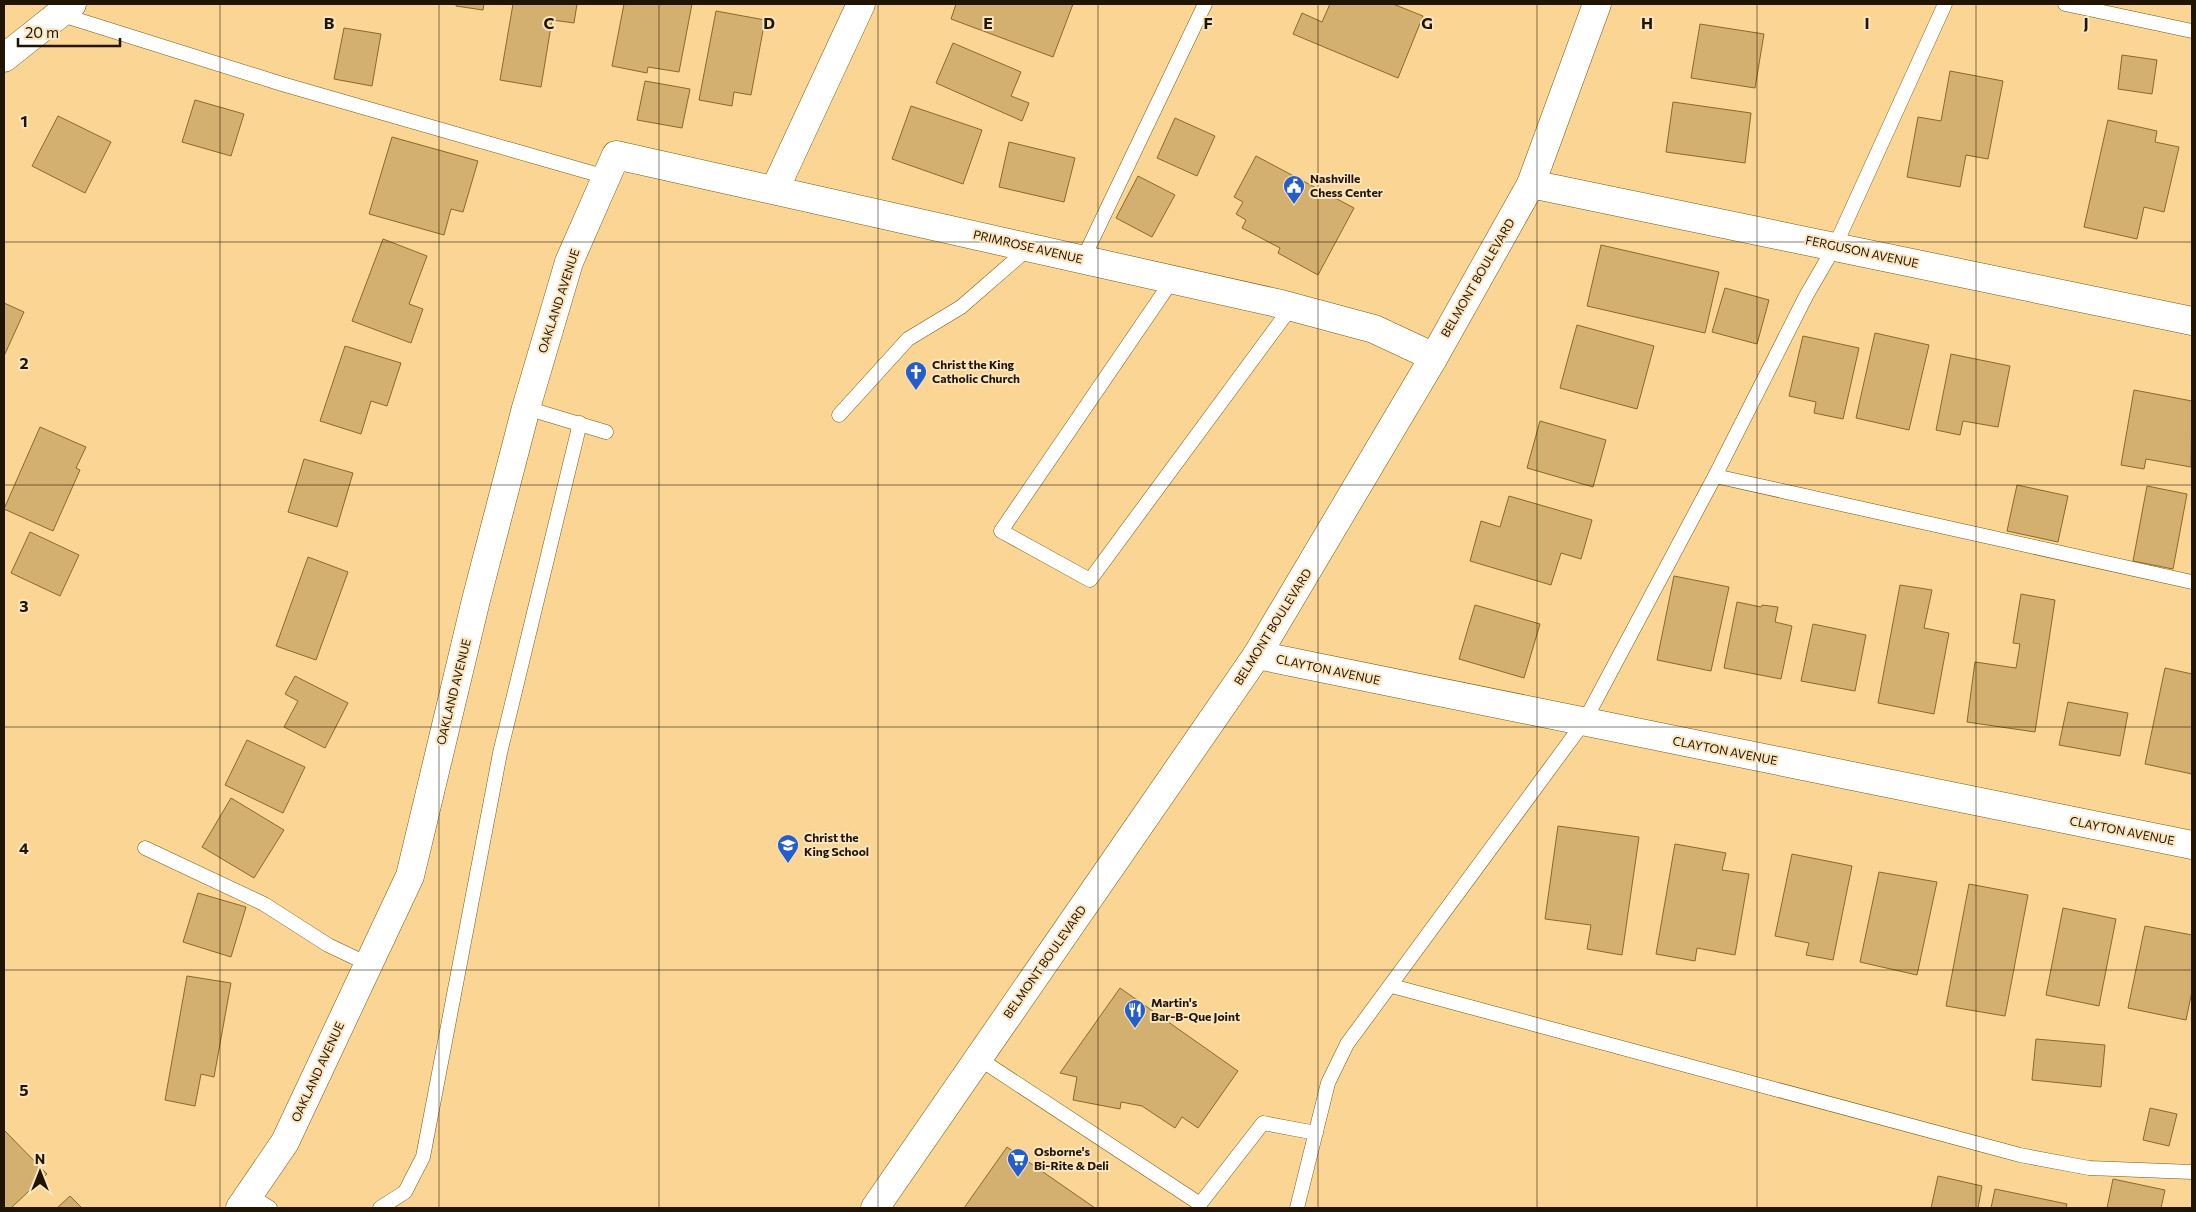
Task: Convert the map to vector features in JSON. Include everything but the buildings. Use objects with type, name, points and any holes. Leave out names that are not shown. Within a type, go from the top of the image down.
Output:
[{"type":"street","points":[[774,189],[861,4]]},
{"type":"street","name":"BELMONT BOULEVARD","points":[[875,1208],[1258,655],[1434,357],[1531,184],[1597,4]]},
{"type":"street","points":[[4,58],[66,9]]},
{"type":"street","name":"PRIMROSE AVENUE","points":[[611,166],[774,189],[1292,306],[1374,329],[1434,357]]},
{"type":"street","name":"OAKLAND AVENUE","points":[[253,1204],[285,1142],[410,876],[474,609],[526,408],[569,262],[611,166]]},
{"type":"street","name":"FERGUSON AVENUE","points":[[1531,184],[2192,321]]},
{"type":"street","name":"CLAYTON AVENUE","points":[[1258,655],[2192,845]]},
{"type":"lane","points":[[1083,259],[1205,4]]},
{"type":"lane","points":[[1297,1208],[1328,1084],[1347,1044],[1392,986],[1584,722],[1715,476],[1806,296],[1835,246],[1945,4]]},
{"type":"lane","points":[[2065,4],[2192,31]]},
{"type":"lane","points":[[66,9],[282,84],[611,166]]},
{"type":"lane","points":[[839,416],[908,339],[961,307],[1030,247]]},
{"type":"lane","points":[[1173,279],[1001,531],[1090,580],[1292,306]]},
{"type":"lane","points":[[526,408],[606,432]]},
{"type":"lane","points":[[380,1208],[405,1192],[423,1157],[500,753],[580,423]]},
{"type":"lane","points":[[1715,476],[2192,582]]},
{"type":"lane","points":[[146,848],[264,904],[328,945],[368,964]]},
{"type":"lane","points":[[1392,986],[2020,1155],[2089,1168],[2192,1172]]},
{"type":"lane","points":[[978,1058],[1200,1206],[1262,1123],[1316,1133]]},
{"type":"place","name":"Nashville Chess Center","points":[[1294,205]]},
{"type":"place","name":"Christ the King Catholic Church","points":[[916,391]]},
{"type":"place","name":"Christ the King School","points":[[788,864]]},
{"type":"place","name":"Martin's Bar-B-Que Joint","points":[[1135,1029]]},
{"type":"place","name":"Osborne's Bi-Rite & Deli","points":[[1018,1178]]}]
